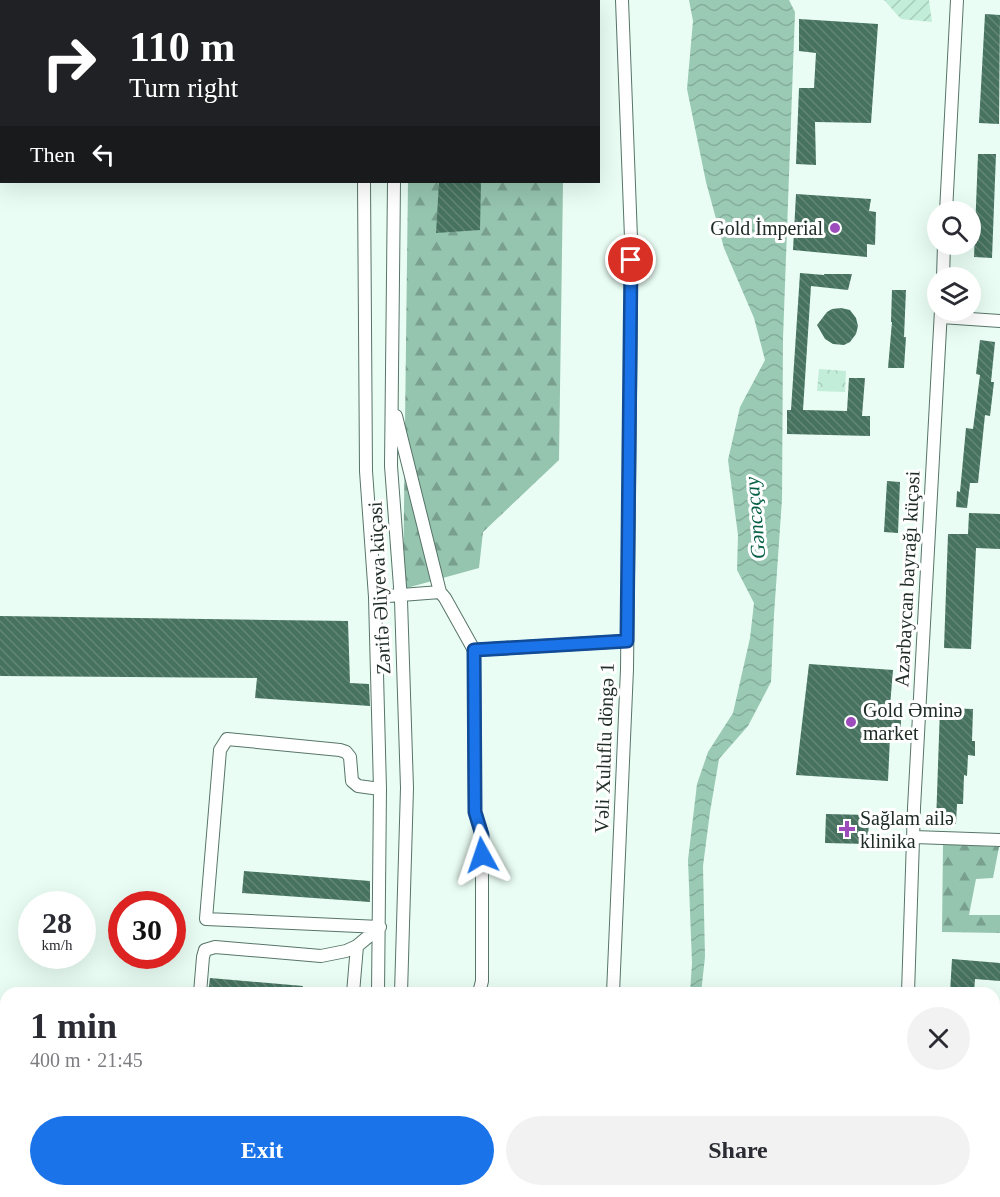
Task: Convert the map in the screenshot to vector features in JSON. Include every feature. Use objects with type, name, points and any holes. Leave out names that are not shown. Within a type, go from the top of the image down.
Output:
[{"type":"street","name":"Vəli Xuluflu döngə 1","points":[[613,987],[627,681],[631,238],[622,0]]},
{"type":"street","points":[[947,201],[957,0]]},
{"type":"street","name":"Zərifə Əliyeva küçəsi","points":[[364,183],[366,471],[375,597],[380,789],[378,987]]},
{"type":"street","name":"Zərifə Əliyeva küçəsi","points":[[394,183],[392,466],[400,594],[407,788],[402,987]]},
{"type":"street","points":[[981,319],[1000,321]]},
{"type":"street","name":"Azərbaycan bayrağı küçəsi","points":[[908,987],[941,321]]},
{"type":"street","points":[[392,399],[440,592],[474,650],[475,812],[482,835],[480,987]]},
{"type":"street","points":[[375,597],[440,592]]},
{"type":"street","points":[[474,650],[627,641]]},
{"type":"street","points":[[380,789],[358,786],[352,781],[350,757],[346,752],[340,750],[227,739],[220,750],[206,919],[380,927]]},
{"type":"street","points":[[914,837],[1000,840]]},
{"type":"street","points":[[200,987],[205,950],[215,947],[321,956],[346,951],[357,946],[380,927]]},
{"type":"street","points":[[354,987],[357,946]]},
{"type":"green space","points":[[884,0],[929,0],[932,22],[901,19]]},
{"type":"green space","points":[[408,183],[563,183],[559,460],[483,532],[479,568],[403,589]]},
{"type":"green space","points":[[819,369],[846,371],[845,392],[817,391]]},
{"type":"green space","points":[[943,844],[999,847],[993,878],[976,879],[969,915],[1000,915],[1000,933],[942,932]]},
{"type":"water","name":"Gəncəçay","points":[[689,0],[789,0],[795,12],[783,339],[782,499],[771,682],[748,726],[719,759],[703,866],[705,957],[702,987],[690,987],[692,963],[688,860],[697,784],[708,752],[733,713],[750,638],[754,603],[737,570],[738,535],[728,460],[740,407],[765,360],[754,318],[724,248],[706,182],[687,89],[693,21]]},
{"type":"building","points":[[985,14],[1000,15],[999,124],[979,123]]},
{"type":"building","points":[[799,19],[878,24],[871,123],[815,122],[816,165],[796,164],[799,88],[814,88],[816,53],[799,51]]},
{"type":"building","points":[[978,154],[996,154],[992,258],[974,257],[974,255],[981,255],[981,201],[976,201]]},
{"type":"building","points":[[439,183],[481,183],[480,230],[436,233]]},
{"type":"building","name":"Gold İmperial","points":[[796,194],[871,199],[869,211],[876,212],[875,245],[867,244],[867,257],[793,250]]},
{"type":"building","points":[[800,273],[852,274],[848,290],[811,286],[803,410],[847,411],[849,378],[865,378],[862,416],[870,416],[870,436],[787,434],[787,410],[791,410]]},
{"type":"building","points":[[892,290],[906,290],[904,368],[888,368]]},
{"type":"building","points":[[841,308],[850,310],[858,326],[856,334],[850,342],[844,345],[833,344],[825,339],[817,325],[827,312]]},
{"type":"building","points":[[980,340],[995,342],[990,416],[985,415],[978,483],[970,483],[967,508],[956,507],[957,491],[960,492],[966,428],[973,429],[980,375],[976,374]]},
{"type":"building","points":[[887,481],[900,482],[898,533],[884,532]]},
{"type":"building","points":[[969,513],[1000,514],[1000,549],[976,548],[971,649],[944,648],[948,534],[968,534]]},
{"type":"building","points":[[0,616],[348,621],[350,683],[369,684],[370,706],[255,698],[257,678],[0,676]]},
{"type":"building","name":"Gold Əminə market","points":[[809,664],[893,670],[890,706],[902,705],[900,738],[890,737],[888,781],[796,775]]},
{"type":"building","points":[[940,708],[973,709],[972,741],[975,741],[975,756],[968,755],[967,776],[964,775],[963,804],[957,804],[956,824],[936,823]]},
{"type":"building","name":"Sağlam ailə klinika","points":[[826,814],[869,815],[868,844],[825,843]]},
{"type":"building","points":[[244,871],[370,881],[370,902],[242,893]]},
{"type":"building","points":[[952,959],[1000,963],[1000,981],[975,979],[974,987],[950,987]]},
{"type":"building","points":[[210,978],[303,986],[303,987],[209,987]]},
{"type":"place","name":"Gold İmperial","points":[[835,228]]},
{"type":"place","name":"Gold Əminə market","points":[[851,722]]},
{"type":"place","name":"Sağlam ailə klinika","points":[[847,829]]},
{"type":"route","points":[[482,855],[482,835],[475,812],[474,650],[627,641],[631,260]]}]
